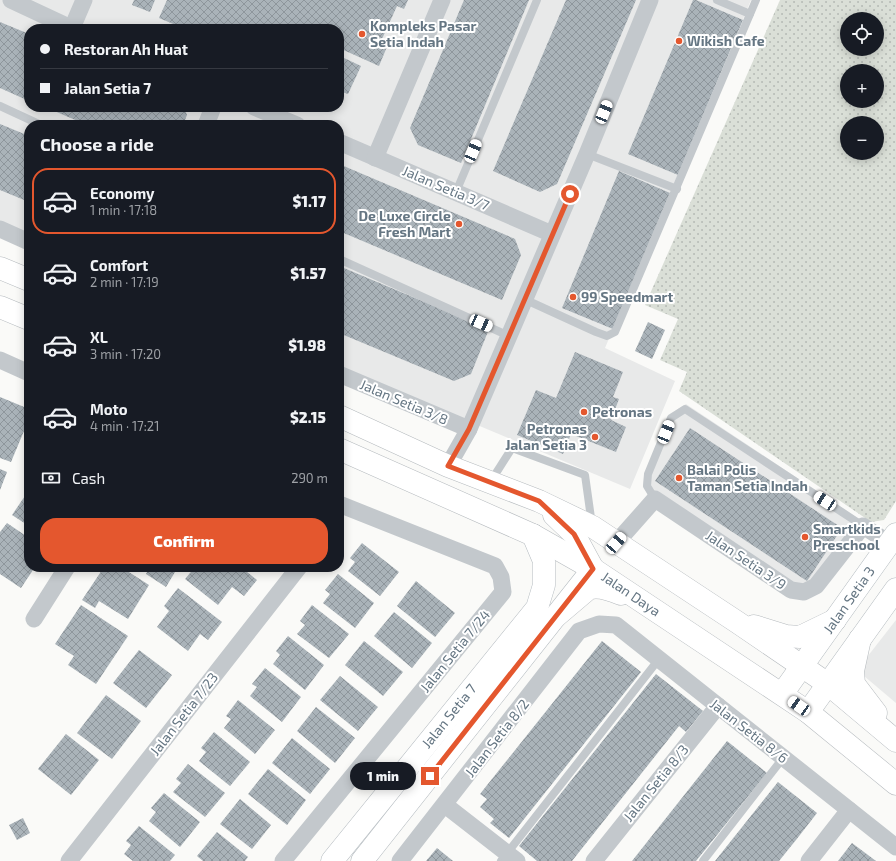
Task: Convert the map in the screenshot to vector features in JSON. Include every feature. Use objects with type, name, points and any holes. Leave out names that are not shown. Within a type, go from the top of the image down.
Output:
[{"type":"main road","points":[[0,268],[24,278]]},
{"type":"main road","points":[[0,307],[24,317]]},
{"type":"main road","points":[[344,418],[448,466],[539,501],[592,527],[737,622],[828,684],[894,739]]},
{"type":"main road","name":"Jalan Daya","points":[[344,451],[533,535],[593,569],[808,712],[896,784]]},
{"type":"main road","points":[[539,501],[574,534],[593,569],[546,612]]},
{"type":"main road","points":[[533,535],[544,561],[546,612]]},
{"type":"main road","name":"Jalan Setia 3","points":[[782,694],[892,539]]},
{"type":"main road","points":[[546,612],[593,587],[607,589],[637,599]]},
{"type":"main road","points":[[808,712],[896,589]]},
{"type":"main road","name":"Jalan Setia 7","points":[[332,861],[546,612]]},
{"type":"main road","name":"Jalan Setia 7","points":[[362,861],[546,612]]},
{"type":"main road","points":[[737,622],[761,627],[786,636],[800,637],[835,620]]},
{"type":"main road","points":[[860,639],[853,671],[854,684],[894,739]]},
{"type":"street","points":[[11,0],[62,24]]},
{"type":"street","points":[[75,24],[84,0]]},
{"type":"street","points":[[375,158],[442,0]]},
{"type":"street","points":[[448,466],[469,429],[587,154],[650,0]]},
{"type":"street","points":[[266,112],[285,120]]},
{"type":"street","name":"Jalan Setia 3/7","points":[[344,144],[552,234]]},
{"type":"street","points":[[0,229],[24,240]]},
{"type":"street","points":[[0,360],[24,371]]},
{"type":"street","name":"Jalan Setia 3/8","points":[[344,376],[469,429]]},
{"type":"street","points":[[616,543],[655,499]]},
{"type":"street","name":"Jalan Setia 3/9","points":[[655,499],[790,590],[804,592],[816,586],[863,526]]},
{"type":"street","name":"Jalan Setia 7/24","points":[[283,861],[503,592],[502,577],[495,566],[344,510]]},
{"type":"street","points":[[863,526],[892,539]]},
{"type":"street","points":[[34,619],[64,572]]},
{"type":"street","name":"Jalan Setia 7/23","points":[[69,861],[295,572]]},
{"type":"street","name":"Jalan Setia 8/6","points":[[599,624],[616,625],[896,847]]},
{"type":"street","name":"Jalan Setia 8/2","points":[[400,861],[579,631],[599,624]]},
{"type":"street","name":"Jalan Setia 8/3","points":[[594,861],[718,706]]},
{"type":"street","points":[[445,805],[508,858]]},
{"type":"street","points":[[809,861],[849,810]]},
{"type":"lane","points":[[456,192],[537,0]]},
{"type":"lane","points":[[717,0],[750,14]]},
{"type":"lane","points":[[524,300],[607,336],[616,332],[756,0]]},
{"type":"lane","points":[[0,106],[30,120]]},
{"type":"lane","points":[[587,154],[676,189]]},
{"type":"lane","points":[[344,261],[509,336]]},
{"type":"lane","points":[[655,499],[647,486],[648,474],[671,418],[685,408],[863,526]]},
{"type":"lane","points":[[491,482],[512,448],[585,475],[592,527]]},
{"type":"lane","points":[[508,858],[658,659]]},
{"type":"lane","points":[[703,861],[783,758]]},
{"type":"shaded area","points":[[0,0],[751,0],[605,348],[675,381],[630,489],[344,369],[344,120],[24,120],[24,233],[0,223]]},
{"type":"shaded area","points":[[780,0],[896,0],[896,501],[884,520],[871,522],[679,391],[687,372],[660,360],[678,319],[645,305]]},
{"type":"shaded area","points":[[686,404],[871,527],[804,598],[655,507],[643,486],[644,477],[668,415]]},
{"type":"shaded area","points":[[896,620],[896,703],[857,670]]},
{"type":"building","points":[[134,0],[155,0],[150,12],[132,5]]},
{"type":"building","name":"Kompleks Pasar Setia Indah","points":[[167,0],[408,0],[404,9],[397,6],[382,39],[389,42],[379,66],[344,50],[344,24],[173,24],[159,18]]},
{"type":"building","points":[[464,0],[529,0],[461,163],[418,145],[410,128]]},
{"type":"building","points":[[566,0],[636,0],[557,184],[540,192],[493,171]]},
{"type":"building","points":[[693,0],[743,20],[678,175],[628,154]]},
{"type":"building","points":[[0,22],[24,32],[24,99],[0,88]]},
{"type":"building","points":[[344,58],[361,66],[348,94],[344,93]]},
{"type":"building","points":[[57,112],[186,112],[187,115],[185,120],[75,120]]},
{"type":"building","points":[[0,124],[24,134],[24,200],[0,190]]},
{"type":"building","points":[[344,166],[515,239],[521,255],[502,300],[344,233]]},
{"type":"building","points":[[619,171],[670,193],[613,329],[562,308]]},
{"type":"building","points":[[344,268],[489,329],[471,374],[454,381],[344,335]]},
{"type":"building","points":[[648,322],[665,330],[652,359],[635,351]]},
{"type":"building","points":[[575,352],[623,372],[613,397],[619,399],[611,420],[626,427],[616,452],[571,434],[563,454],[517,435],[536,390],[556,398]]},
{"type":"building","points":[[0,397],[24,407],[24,431],[11,462],[0,458]]},
{"type":"building","points":[[690,428],[842,528],[807,581],[655,481]]},
{"type":"building","points":[[0,469],[7,472],[0,490]]},
{"type":"building","points":[[24,497],[24,523],[12,515]]},
{"type":"building","points":[[7,523],[24,535],[24,572],[32,572],[21,588],[0,574],[0,532]]},
{"type":"building","points":[[362,543],[399,572],[380,596],[348,571],[355,562],[350,558]]},
{"type":"building","points":[[101,572],[129,572],[149,585],[128,619],[99,601],[95,608],[82,600]]},
{"type":"building","points":[[147,572],[175,572],[166,587],[146,574]]},
{"type":"building","points":[[191,572],[247,572],[257,580],[244,596],[232,587],[218,605],[185,579]]},
{"type":"building","points":[[338,574],[374,603],[355,628],[323,603],[330,594],[325,590]]},
{"type":"building","points":[[416,581],[455,613],[435,637],[397,606]]},
{"type":"building","points":[[178,588],[222,622],[208,640],[200,634],[188,651],[157,627],[169,611],[164,606]]},
{"type":"building","points":[[81,605],[128,636],[96,684],[68,665],[74,656],[55,644]]},
{"type":"building","points":[[312,605],[349,634],[329,658],[297,634],[305,625],[300,621]]},
{"type":"building","points":[[394,612],[432,643],[412,668],[374,636]]},
{"type":"building","points":[[288,636],[324,665],[305,690],[273,664],[280,655],[276,651]]},
{"type":"building","points":[[364,641],[403,672],[383,696],[345,665]]},
{"type":"building","points":[[602,641],[641,672],[509,838],[490,823],[494,819],[480,807],[487,799],[480,794]]},
{"type":"building","points":[[139,650],[172,675],[146,708],[113,683]]},
{"type":"building","points":[[265,668],[301,697],[282,722],[250,696],[257,687],[252,684]]},
{"type":"building","points":[[656,674],[703,711],[686,732],[679,726],[572,861],[537,861],[519,846]]},
{"type":"building","points":[[340,676],[378,707],[358,731],[320,700]]},
{"type":"building","points":[[106,695],[141,721],[112,759],[77,733]]},
{"type":"building","points":[[238,700],[275,730],[255,754],[224,728],[231,719],[226,716]]},
{"type":"building","points":[[316,707],[355,738],[335,763],[297,731]]},
{"type":"building","points":[[214,732],[250,762],[230,786],[199,761],[206,752],[201,748]]},
{"type":"building","points":[[66,734],[99,760],[71,795],[38,769]]},
{"type":"building","points":[[292,738],[330,769],[310,794],[272,763]]},
{"type":"building","points":[[727,741],[767,773],[696,861],[632,861]]},
{"type":"building","points":[[188,764],[225,793],[205,817],[173,792],[181,783],[176,779]]},
{"type":"building","points":[[268,769],[306,800],[287,825],[248,794]]},
{"type":"building","points":[[778,782],[817,813],[796,840],[779,861],[715,861]]},
{"type":"building","points":[[164,793],[200,822],[180,847],[149,821],[156,812],[151,808]]},
{"type":"building","points":[[240,799],[271,825],[252,849],[220,824]]},
{"type":"building","points":[[23,818],[30,833],[17,840],[9,825]]},
{"type":"building","points":[[139,826],[175,855],[170,861],[133,861],[124,854],[131,845],[126,841]]},
{"type":"building","points":[[217,832],[248,857],[245,861],[203,861],[197,856]]},
{"type":"building","points":[[852,843],[876,861],[838,861]]},
{"type":"building","points":[[437,848],[453,861],[426,861]]},
{"type":"place","name":"Kompleks Pasar Setia Indah","points":[[362,34]]},
{"type":"place","name":"Wikish Cafe","points":[[679,41]]},
{"type":"place","name":"De Luxe Circle Fresh Mart","points":[[459,224]]},
{"type":"place","name":"99 Speedmart","points":[[573,297]]},
{"type":"place","name":"Petronas","points":[[584,412]]},
{"type":"place","name":"Petronas Jalan Setia 3","points":[[595,437]]},
{"type":"place","name":"Balai Polis Taman Setia Indah","points":[[679,478]]},
{"type":"place","name":"Smartkids Preschool","points":[[805,537]]},
{"type":"route","points":[[430,776],[593,569],[574,534],[539,501],[448,466],[469,429],[570,194]]}]
